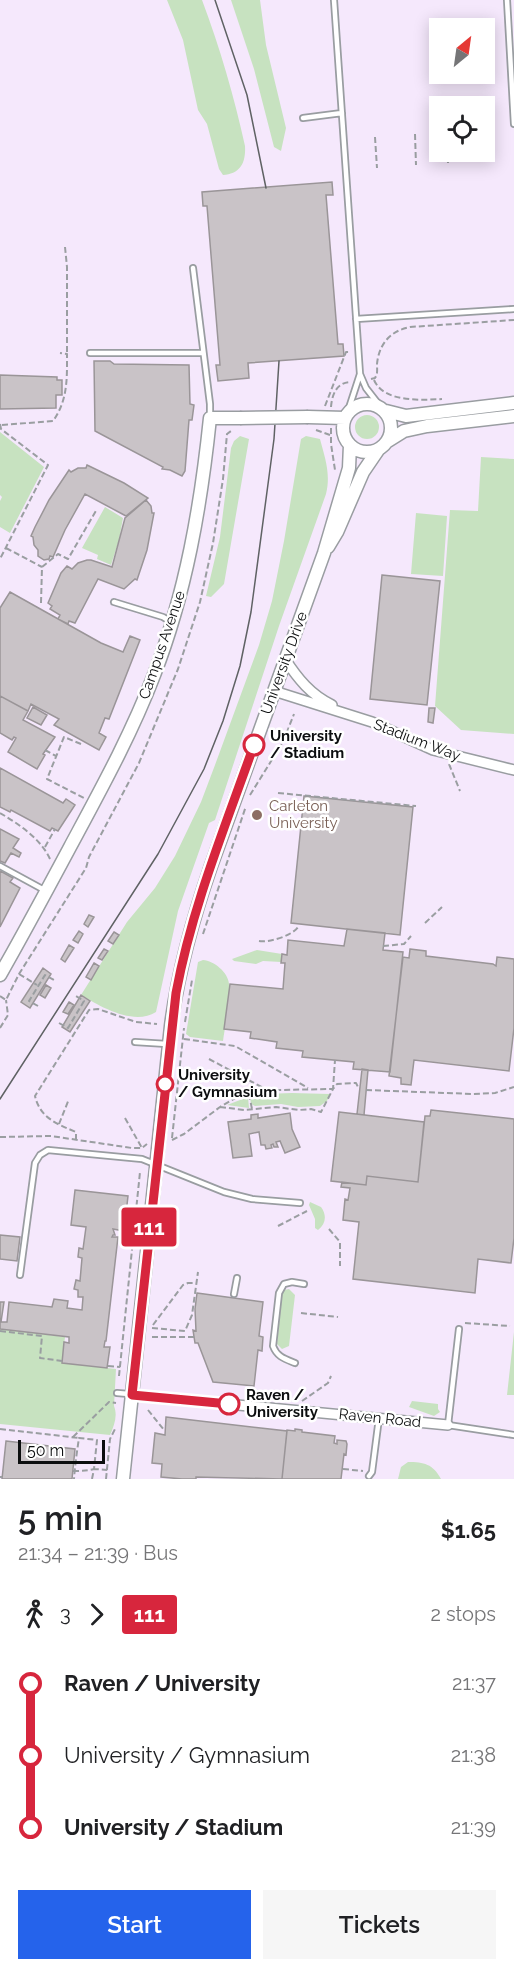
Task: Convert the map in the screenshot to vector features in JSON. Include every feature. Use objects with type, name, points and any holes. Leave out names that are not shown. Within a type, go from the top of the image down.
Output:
[{"type":"street","points":[[514,404],[406,416],[365,403],[357,405],[346,416],[343,432],[350,445],[363,452],[378,450],[405,431],[427,426],[514,416]]},
{"type":"street","points":[[383,409],[392,426],[388,441]]},
{"type":"street","points":[[210,418],[346,416]]},
{"type":"street","name":"Campus Avenue","points":[[0,975],[100,792],[137,716],[159,661],[183,584],[194,537],[210,418]]},
{"type":"street","name":"University Drive","points":[[123,1479],[156,1164],[179,975],[194,917],[324,553],[349,468],[350,445]]},
{"type":"street","name":"University Drive","points":[[324,553],[337,532],[363,472],[378,450]]},
{"type":"street","name":"Stadium Way","points":[[285,659],[312,694],[356,717],[434,750],[514,770]]},
{"type":"street","name":"Stadium Way","points":[[274,691],[356,717]]},
{"type":"street","name":"Raven Road","points":[[132,1395],[448,1425]]},
{"type":"lane","points":[[334,0],[360,374],[366,388],[383,409]]},
{"type":"lane","points":[[507,0],[514,124]]},
{"type":"lane","points":[[303,118],[342,113]]},
{"type":"lane","points":[[193,268],[210,418]]},
{"type":"lane","points":[[356,319],[514,309]]},
{"type":"lane","points":[[90,353],[202,353]]},
{"type":"lane","points":[[346,416],[360,374]]},
{"type":"lane","points":[[114,602],[163,617],[171,622]]},
{"type":"lane","points":[[0,866],[46,891]]},
{"type":"lane","points":[[135,1042],[170,1044]]},
{"type":"lane","points":[[20,1275],[35,1163],[43,1152],[55,1150],[142,1159],[224,1192],[252,1199],[300,1203]]},
{"type":"lane","points":[[234,1294],[237,1278]]},
{"type":"lane","points":[[295,1363],[275,1353],[273,1346],[279,1293],[284,1284],[292,1282],[304,1284]]},
{"type":"lane","points":[[459,1329],[448,1425],[514,1435]]},
{"type":"lane","points":[[117,1393],[132,1395]]},
{"type":"lane","points":[[370,1474],[379,1418]]},
{"type":"path","points":[[415,134],[416,165]]},
{"type":"path","points":[[375,137],[377,168]]},
{"type":"path","points":[[0,559],[48,465],[1,429],[1,424],[53,421],[62,406],[66,389],[68,267],[64,247]]},
{"type":"path","points":[[377,374],[378,357],[383,344],[390,334],[403,328],[514,320]]},
{"type":"path","points":[[325,406],[346,352],[351,352]]},
{"type":"path","points":[[60,353],[67,354]]},
{"type":"path","points":[[374,379],[380,389],[404,399],[444,399]]},
{"type":"path","points":[[316,430],[331,435]]},
{"type":"path","points":[[0,1028],[8,1015],[6,1000],[19,974],[86,868],[89,857],[139,763],[178,669],[200,602],[213,543],[227,434]]},
{"type":"path","points":[[41,603],[42,567],[58,554],[68,559],[97,509]]},
{"type":"path","points":[[6,548],[42,567]]},
{"type":"path","points":[[200,943],[249,797],[283,742],[294,714]]},
{"type":"path","points":[[81,744],[64,737],[47,779],[84,798]]},
{"type":"path","points":[[45,750],[56,756]]},
{"type":"path","points":[[448,762],[453,769],[460,791]]},
{"type":"path","points":[[278,793],[416,806]]},
{"type":"path","points":[[0,813],[45,847],[51,862]]},
{"type":"path","points":[[45,847],[55,829]]},
{"type":"path","points":[[425,923],[442,907]]},
{"type":"path","points":[[260,941],[266,942],[292,933],[298,927]]},
{"type":"path","points":[[383,946],[404,944],[411,936]]},
{"type":"path","points":[[19,974],[38,986]]},
{"type":"path","points":[[38,1006],[29,1001],[38,986],[45,975],[54,980]]},
{"type":"path","points":[[169,1145],[172,1138],[183,1039],[193,976]]},
{"type":"path","points":[[0,996],[6,1000]]},
{"type":"path","points":[[59,1023],[68,1028],[84,1001],[75,996]]},
{"type":"path","points":[[76,1140],[76,1132],[49,1120],[43,1114],[34,1096],[83,1018],[89,1010],[98,1009],[136,1022],[157,1024]]},
{"type":"path","points":[[76,1014],[83,1018]]},
{"type":"path","points":[[183,1039],[235,1046],[310,1089]]},
{"type":"path","points":[[209,1059],[269,1090]]},
{"type":"path","points":[[333,1089],[335,1060]]},
{"type":"path","points":[[220,1107],[252,1109],[276,1107],[311,1109],[321,1112],[337,1084],[356,1083],[360,1089]]},
{"type":"path","points":[[366,1090],[484,1094],[514,1087]]},
{"type":"path","points":[[172,1138],[184,1134],[239,1096],[269,1090],[333,1089]]},
{"type":"path","points":[[249,1094],[252,1109]]},
{"type":"path","points":[[59,1124],[69,1099]]},
{"type":"path","points":[[125,1118],[142,1148]]},
{"type":"path","points":[[0,1137],[51,1136],[132,1148],[142,1148],[149,1142]]},
{"type":"path","points":[[119,1376],[140,1172]]},
{"type":"path","points":[[278,1226],[307,1211]]},
{"type":"path","points":[[329,1229],[340,1242],[340,1266]]},
{"type":"path","points":[[195,1283],[188,1282],[183,1285],[153,1326],[185,1331],[192,1315],[198,1272]]},
{"type":"path","points":[[301,1313],[338,1317]]},
{"type":"path","points":[[461,1322],[510,1326]]},
{"type":"path","points":[[2,1330],[42,1336],[40,1358],[62,1361]]},
{"type":"path","points":[[152,1337],[194,1337]]},
{"type":"path","points":[[108,1366],[120,1367]]},
{"type":"path","points":[[301,1402],[328,1383],[332,1376]]},
{"type":"path","points":[[73,1437],[109,1402],[116,1403]]},
{"type":"path","points":[[148,1410],[164,1430]]},
{"type":"path","points":[[106,1479],[110,1439],[118,1424]]},
{"type":"path","points":[[0,1429],[97,1440],[93,1479]]},
{"type":"path","points":[[74,1479],[79,1437]]},
{"type":"path","points":[[343,1469],[370,1474]]},
{"type":"path","points":[[74,1471],[107,1470]]},
{"type":"shaded area","name":"Carleton University","points":[[0,0],[514,0],[514,1479],[0,1479]]},
{"type":"green space","points":[[167,0],[202,0],[215,36],[245,146],[241,166],[229,174],[223,175],[219,169],[207,124],[198,110],[183,40]]},
{"type":"green space","points":[[231,0],[260,0],[266,45],[286,128],[281,151],[274,147],[254,69]]},
{"type":"green space","points":[[367,415],[376,418],[379,427],[376,436],[367,439],[358,436],[355,427],[358,418]]},
{"type":"green space","points":[[0,432],[44,467],[10,533],[0,527],[2,497],[0,495]]},
{"type":"green space","points":[[240,436],[249,439],[224,584],[211,597],[206,596],[220,537],[231,448]]},
{"type":"green space","points":[[306,436],[320,439],[328,473],[326,494],[279,626],[215,820],[209,823],[178,911],[156,1012],[138,1017],[118,1013],[81,995],[127,922],[155,888],[175,856],[201,802],[259,645],[272,601],[301,439]]},
{"type":"green space","points":[[481,457],[514,459],[514,734],[461,730],[435,706],[450,510],[478,511]]},
{"type":"green space","points":[[105,507],[123,518],[111,565],[97,559],[98,555],[82,548]]},
{"type":"green space","points":[[416,513],[447,516],[443,576],[411,574]]},
{"type":"green space","points":[[257,950],[282,954],[281,962],[263,961],[256,964],[232,959]]},
{"type":"green space","points":[[203,960],[212,962],[220,968],[229,984],[228,1012],[223,1041],[190,1037],[186,1034],[198,962]]},
{"type":"green space","points":[[292,1093],[330,1094],[327,1101],[320,1106],[298,1107],[281,1104],[255,1106],[251,1104],[250,1097]]},
{"type":"green space","points":[[248,1097],[249,1108],[227,1105]]},
{"type":"green space","points":[[310,1202],[321,1207],[324,1213],[324,1222],[318,1230],[315,1228]]},
{"type":"green space","points":[[289,1289],[295,1295],[289,1346],[282,1349],[277,1344],[282,1294],[284,1290]]},
{"type":"green space","points":[[0,1329],[65,1337],[62,1363],[116,1369],[114,1406],[116,1417],[110,1435],[0,1424]]},
{"type":"green space","points":[[514,1332],[514,1395],[507,1395]]},
{"type":"green space","points":[[412,1401],[438,1404],[440,1412],[434,1416],[409,1407]]},
{"type":"green space","points":[[408,1462],[428,1465],[441,1479],[398,1479],[401,1467]]},
{"type":"building","points":[[332,182],[333,195],[326,195],[338,344],[343,344],[344,356],[248,363],[249,378],[218,381],[216,365],[220,365],[207,206],[203,206],[202,192]]},
{"type":"building","points":[[94,361],[110,361],[114,364],[189,365],[190,404],[194,405],[192,420],[189,420],[185,471],[182,476],[162,469],[163,467],[95,431]]},
{"type":"building","points":[[0,375],[57,377],[57,380],[62,380],[62,395],[56,395],[56,408],[0,409]]},
{"type":"building","points":[[87,465],[148,498],[126,516],[85,494],[53,557],[50,556],[49,559],[44,560],[38,556],[38,550],[31,536],[35,527],[49,500],[69,470],[71,472],[78,468],[86,468]]},
{"type":"building","points":[[146,500],[154,513],[147,550],[137,580],[135,579],[124,589],[98,579],[75,623],[69,621],[68,624],[58,619],[60,615],[50,609],[52,606],[48,603],[61,573],[67,566],[72,569],[78,563],[87,560],[112,567],[125,518]]},
{"type":"building","points":[[382,575],[440,581],[427,705],[370,699]]},
{"type":"building","points":[[10,592],[101,643],[123,652],[130,636],[140,640],[109,719],[105,718],[99,733],[106,737],[99,750],[54,725],[59,719],[31,704],[28,711],[0,696],[0,608]]},
{"type":"building","points":[[0,696],[28,711],[23,720],[55,737],[43,754],[45,755],[37,769],[8,752],[16,738],[12,740],[0,733]]},
{"type":"building","points":[[33,707],[47,715],[41,725],[27,718]]},
{"type":"building","points":[[429,708],[435,708],[433,723],[428,722]]},
{"type":"building","points":[[0,768],[63,803],[66,799],[75,805],[58,831],[52,828],[50,831],[11,810],[10,812],[0,807]]},
{"type":"building","points":[[304,796],[413,807],[400,935],[291,923]]},
{"type":"building","points":[[0,829],[19,839],[13,848],[21,853],[19,857],[11,853],[5,863],[0,861]]},
{"type":"building","points":[[0,871],[13,878],[10,882],[20,888],[0,927]]},
{"type":"building","points":[[89,915],[94,917],[88,927],[84,924]]},
{"type":"building","points":[[347,929],[385,933],[383,950],[403,952],[390,1072],[353,1069],[354,1062],[302,1057],[303,1051],[276,1048],[277,1042],[250,1038],[251,1032],[224,1029],[230,984],[283,989],[285,963],[281,963],[282,954],[287,955],[288,940],[344,946]]},
{"type":"building","points":[[79,931],[83,934],[78,943],[73,940]]},
{"type":"building","points":[[114,932],[119,935],[113,944],[108,941]]},
{"type":"building","points":[[69,945],[74,948],[65,962],[61,959]]},
{"type":"building","points":[[104,949],[108,951],[102,960],[98,958]]},
{"type":"building","points":[[410,949],[426,951],[426,956],[496,966],[497,957],[514,959],[514,1028],[509,1071],[414,1060],[411,1085],[401,1084],[401,1078],[389,1076],[403,957],[409,958]]},
{"type":"building","points":[[94,963],[99,966],[91,980],[86,977]]},
{"type":"building","points":[[43,968],[51,974],[30,1008],[21,1002]]},
{"type":"building","points":[[46,985],[51,988],[45,998],[40,995]]},
{"type":"building","points":[[81,995],[90,1001],[70,1032],[62,1027]]},
{"type":"building","points":[[69,1002],[74,1005],[68,1014],[63,1012]]},
{"type":"building","points":[[362,1069],[368,1070],[364,1115],[357,1114]]},
{"type":"building","points":[[431,1110],[514,1119],[514,1238],[511,1263],[478,1259],[475,1293],[353,1279],[359,1222],[343,1220],[345,1199],[348,1200],[350,1188],[341,1187],[342,1182],[366,1185],[367,1176],[418,1182],[425,1116],[430,1116]]},
{"type":"building","points":[[339,1112],[424,1122],[418,1182],[367,1176],[366,1185],[331,1181]]},
{"type":"building","points":[[290,1113],[292,1129],[300,1147],[285,1153],[280,1141],[276,1142],[278,1147],[274,1147],[273,1144],[272,1148],[266,1149],[265,1145],[261,1145],[259,1132],[249,1134],[252,1156],[233,1158],[228,1122],[251,1119],[251,1115],[258,1114],[258,1118]]},
{"type":"building","points":[[75,1190],[128,1196],[124,1231],[113,1229],[115,1235],[112,1237],[118,1237],[104,1347],[110,1347],[107,1368],[62,1363],[64,1342],[69,1343],[69,1337],[0,1329],[0,1302],[4,1302],[1,1322],[7,1322],[9,1302],[52,1307],[54,1299],[68,1301],[67,1308],[82,1310],[83,1297],[78,1297],[78,1290],[74,1289],[76,1280],[80,1281],[82,1258],[78,1257],[79,1248],[83,1249],[86,1227],[71,1225]]},
{"type":"building","points":[[0,1235],[20,1237],[17,1261],[0,1259]]},
{"type":"building","points":[[197,1293],[263,1302],[259,1336],[263,1337],[262,1351],[258,1350],[254,1386],[213,1382],[198,1343],[195,1343],[193,1330],[196,1331]]},
{"type":"building","points":[[166,1417],[287,1431],[282,1479],[161,1477],[162,1464],[152,1463],[155,1433],[165,1435]]},
{"type":"building","points":[[295,1429],[335,1436],[334,1443],[337,1444],[337,1440],[346,1441],[346,1455],[344,1454],[341,1479],[282,1479],[287,1430],[295,1431]]},
{"type":"building","points":[[6,1441],[75,1449],[72,1479],[2,1479]]},
{"type":"tram line","points":[[215,0],[247,95],[266,188]]},
{"type":"tram line","points":[[0,1099],[158,854],[204,769],[223,721],[240,666],[251,612],[274,439],[279,361]]},
{"type":"bus line","name":"111","points":[[229,1404],[132,1395],[171,1026],[179,975],[202,890],[254,745]]},
{"type":"place","name":"University / Stadium","points":[[254,745]]},
{"type":"place","name":"Carleton University","points":[[257,815]]},
{"type":"place","name":"University / Gymnasium","points":[[165,1084]]},
{"type":"place","name":"Raven / University","points":[[229,1404]]}]
